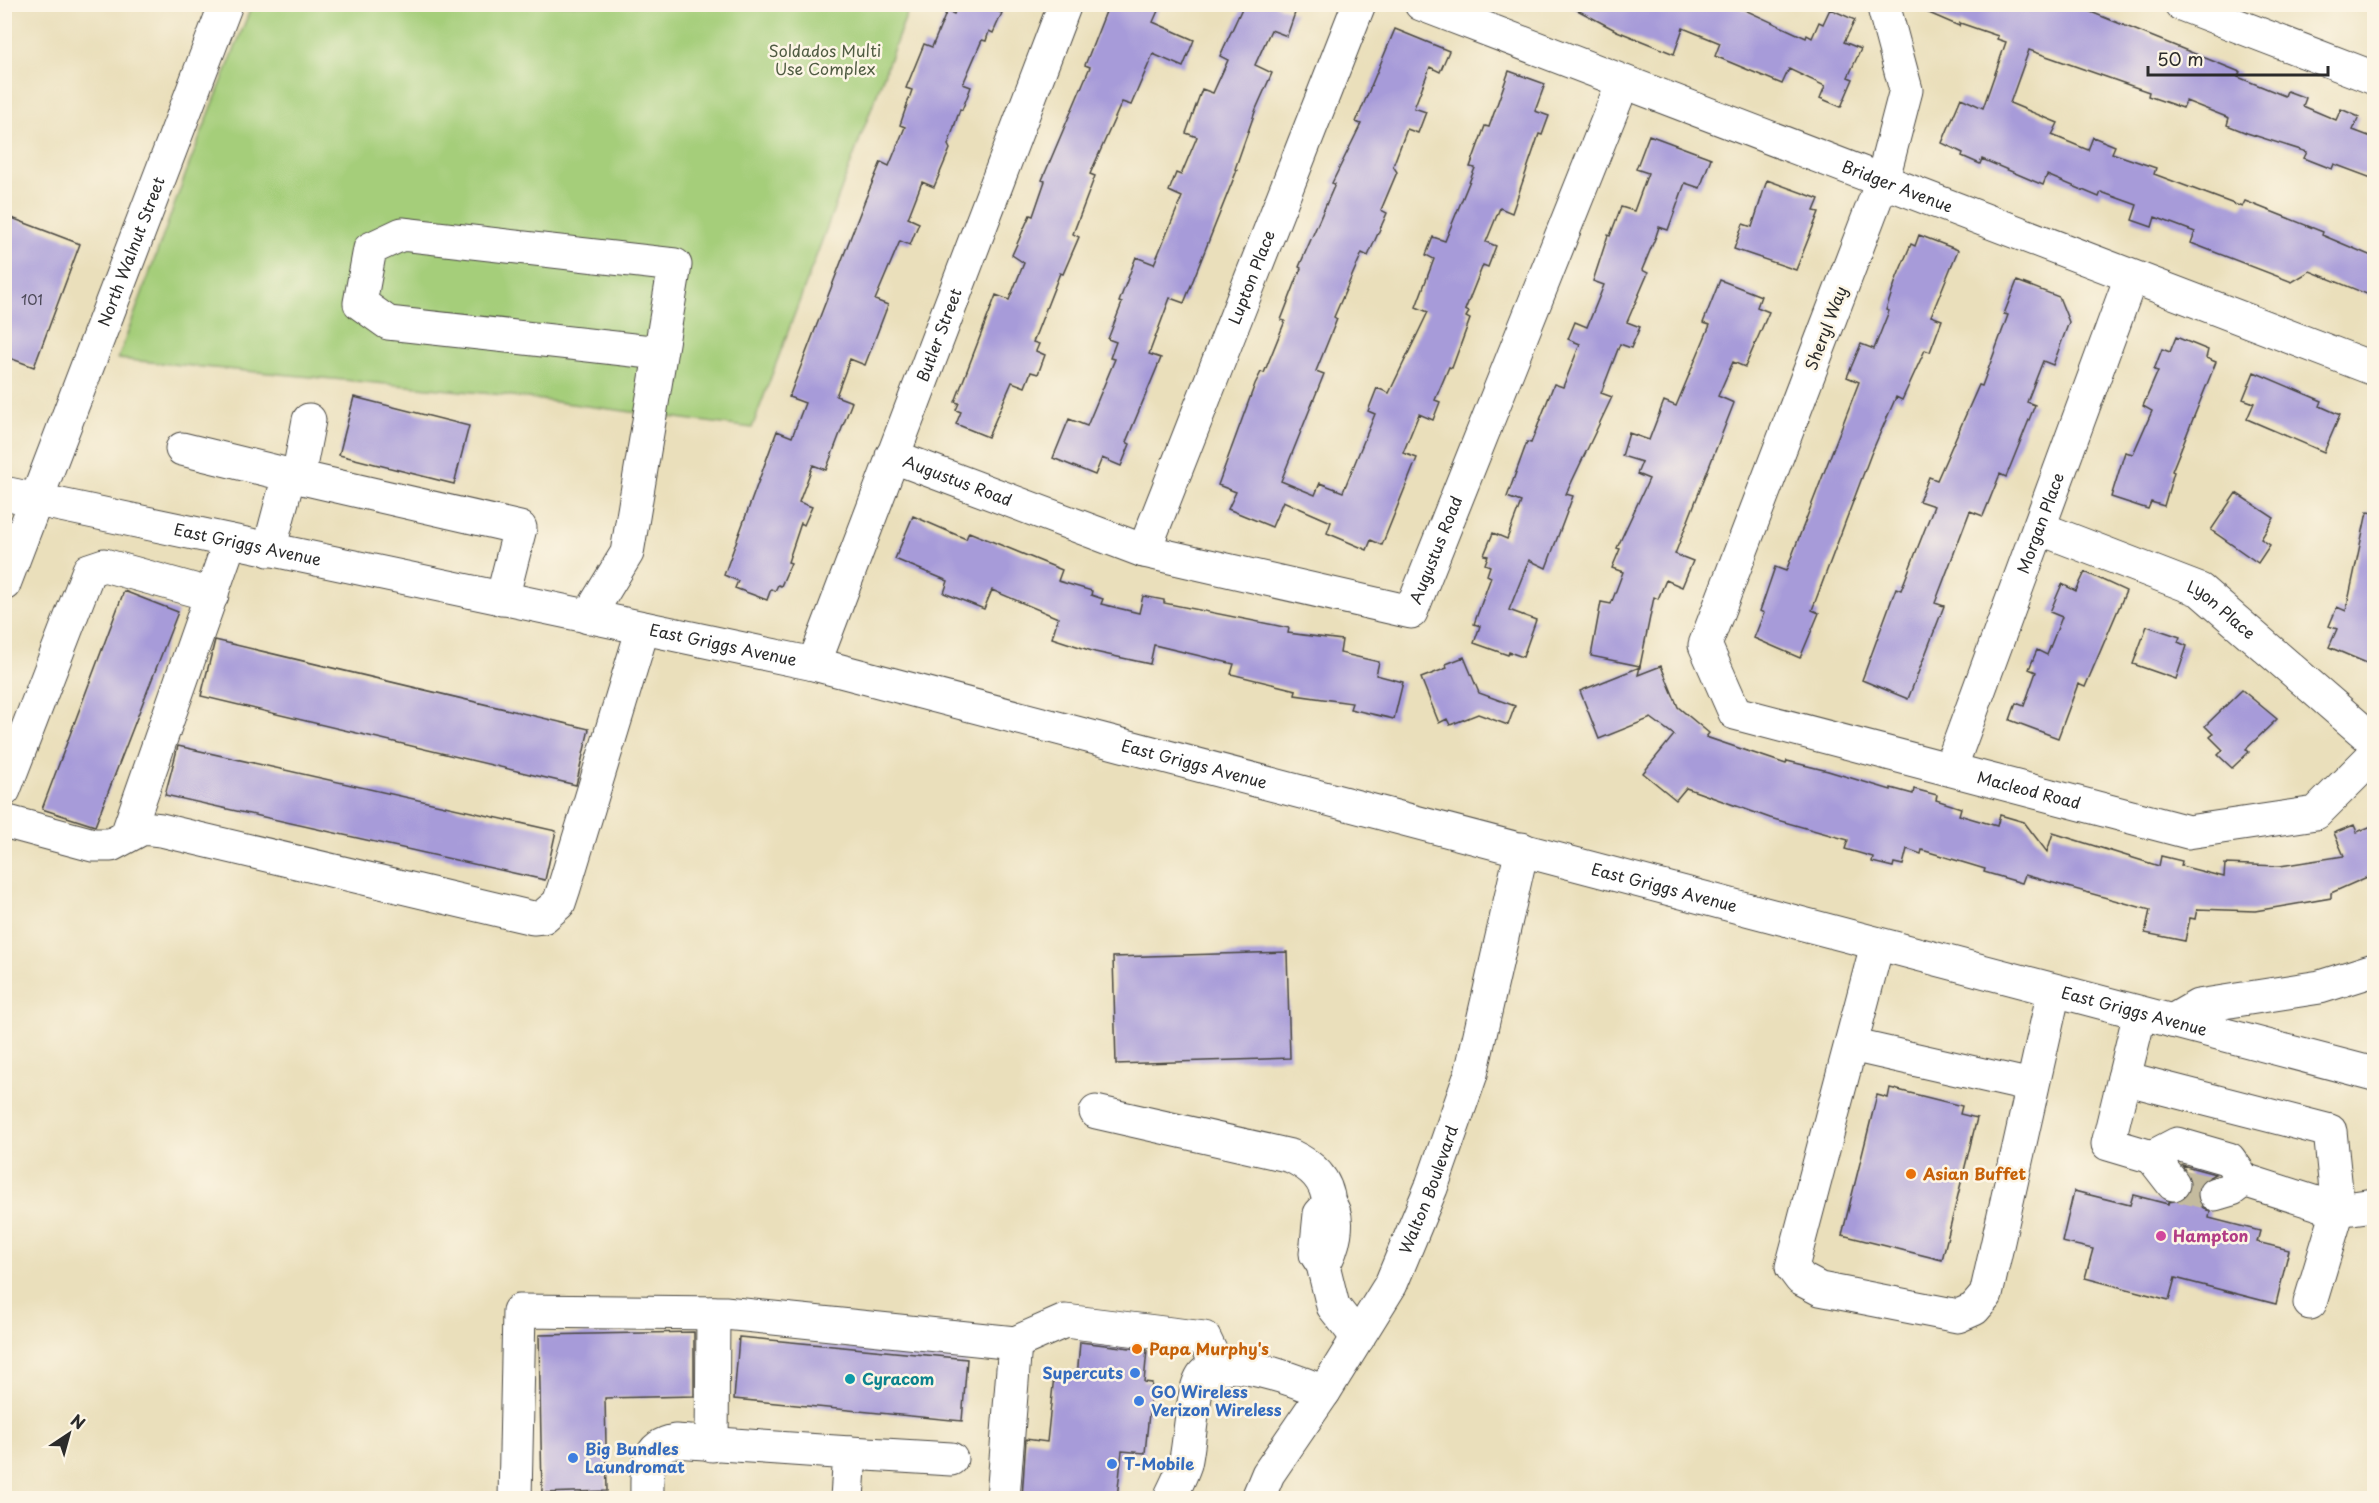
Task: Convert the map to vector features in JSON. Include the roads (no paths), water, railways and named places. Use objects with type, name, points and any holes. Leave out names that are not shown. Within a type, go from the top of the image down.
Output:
[{"type":"street","name":"North Walnut Street","points":[[4,584],[38,501],[226,4]]},
{"type":"street","name":"Butler Street","points":[[814,664],[1065,4]]},
{"type":"street","name":"Lupton Place","points":[[1144,551],[1359,4]]},
{"type":"street","name":"Bridger Avenue","points":[[1421,4],[2374,369]]},
{"type":"street","name":"Sheryl Way","points":[[1705,645],[1882,182],[1906,90],[1883,4]]},
{"type":"street","points":[[2181,4],[2374,78]]},
{"type":"street","name":"Augustus Road","points":[[892,456],[1144,551],[1411,612],[1623,82]]},
{"type":"street","points":[[588,617],[627,553],[675,265],[402,234],[370,249],[360,303],[388,323],[660,353]]},
{"type":"street","name":"Morgan Place","points":[[1950,769],[2131,277]]},
{"type":"street","points":[[269,550],[294,476],[309,420]]},
{"type":"street","points":[[182,449],[520,528],[502,599]]},
{"type":"street","name":"East Griggs Avenue","points":[[4,493],[814,664],[2374,1074]]},
{"type":"street","name":"Lyon Place","points":[[2039,528],[2200,590],[2374,741]]},
{"type":"street","points":[[126,835],[230,542]]},
{"type":"street","points":[[4,790],[84,576],[89,570],[104,565],[212,595]]},
{"type":"street","points":[[4,821],[93,845],[111,845],[143,828],[161,830],[533,918],[543,918],[558,903],[564,888],[644,628]]},
{"type":"street","name":"Macleod Road","points":[[1705,645],[1734,713],[2188,832],[2316,813],[2374,755]]},
{"type":"street","name":"Walton Boulevard","points":[[1258,1498],[1268,1474],[1324,1392],[1391,1284],[1431,1188],[1471,1074],[1522,849]]},
{"type":"street","points":[[1877,945],[1792,1267],[1801,1279],[1820,1289],[1942,1316],[1958,1316],[1974,1309],[1986,1295],[2054,991]]},
{"type":"street","points":[[2172,1021],[2198,1006],[2320,987],[2374,970]]},
{"type":"street","points":[[2140,1013],[2108,1144],[2152,1157],[2177,1144],[2229,1159],[2244,1180],[2338,1210],[2374,1205]]},
{"type":"street","points":[[1851,1045],[2032,1086]]},
{"type":"street","points":[[2124,1078],[2330,1131],[2338,1210],[2310,1302]]},
{"type":"street","points":[[1096,1112],[1291,1156],[1307,1164],[1319,1175],[1328,1191],[1329,1204],[1335,1216],[1332,1247],[1323,1265],[1333,1306],[1358,1338]]},
{"type":"street","points":[[2152,1157],[2158,1169],[2174,1184]]},
{"type":"street","points":[[2215,1194],[2232,1189],[2244,1180]]},
{"type":"street","points":[[514,1498],[519,1311],[713,1313],[1015,1343],[1065,1321],[1204,1338],[1218,1367]]},
{"type":"street","points":[[712,1445],[713,1313]]},
{"type":"street","points":[[1003,1498],[1015,1343]]},
{"type":"street","points":[[1170,1498],[1185,1465],[1197,1386],[1204,1374],[1218,1367],[1234,1366],[1294,1380],[1324,1392]]},
{"type":"street","points":[[648,1498],[647,1471],[651,1453],[663,1443],[951,1460]]},
{"type":"street","points":[[848,1498],[850,1453]]},
{"type":"tunnel","points":[[2173,1184],[2215,1194]]},
{"type":"place","name":"Asian Buffet","points":[[1911,1174]]},
{"type":"place","name":"Hampton","points":[[2161,1236]]},
{"type":"place","name":"Papa Murphy's","points":[[1137,1349]]},
{"type":"place","name":"Supercuts","points":[[1135,1373]]},
{"type":"place","name":"Cyracom","points":[[850,1379]]},
{"type":"place","name":"GO Wireless Verizon Wireless","points":[[1139,1401]]},
{"type":"place","name":"Big Bundles Laundromat","points":[[573,1458]]},
{"type":"place","name":"T-Mobile","points":[[1112,1464]]},
{"type":"park label","name":"Soldados Multi Use Complex","points":[[825,60]]}]
